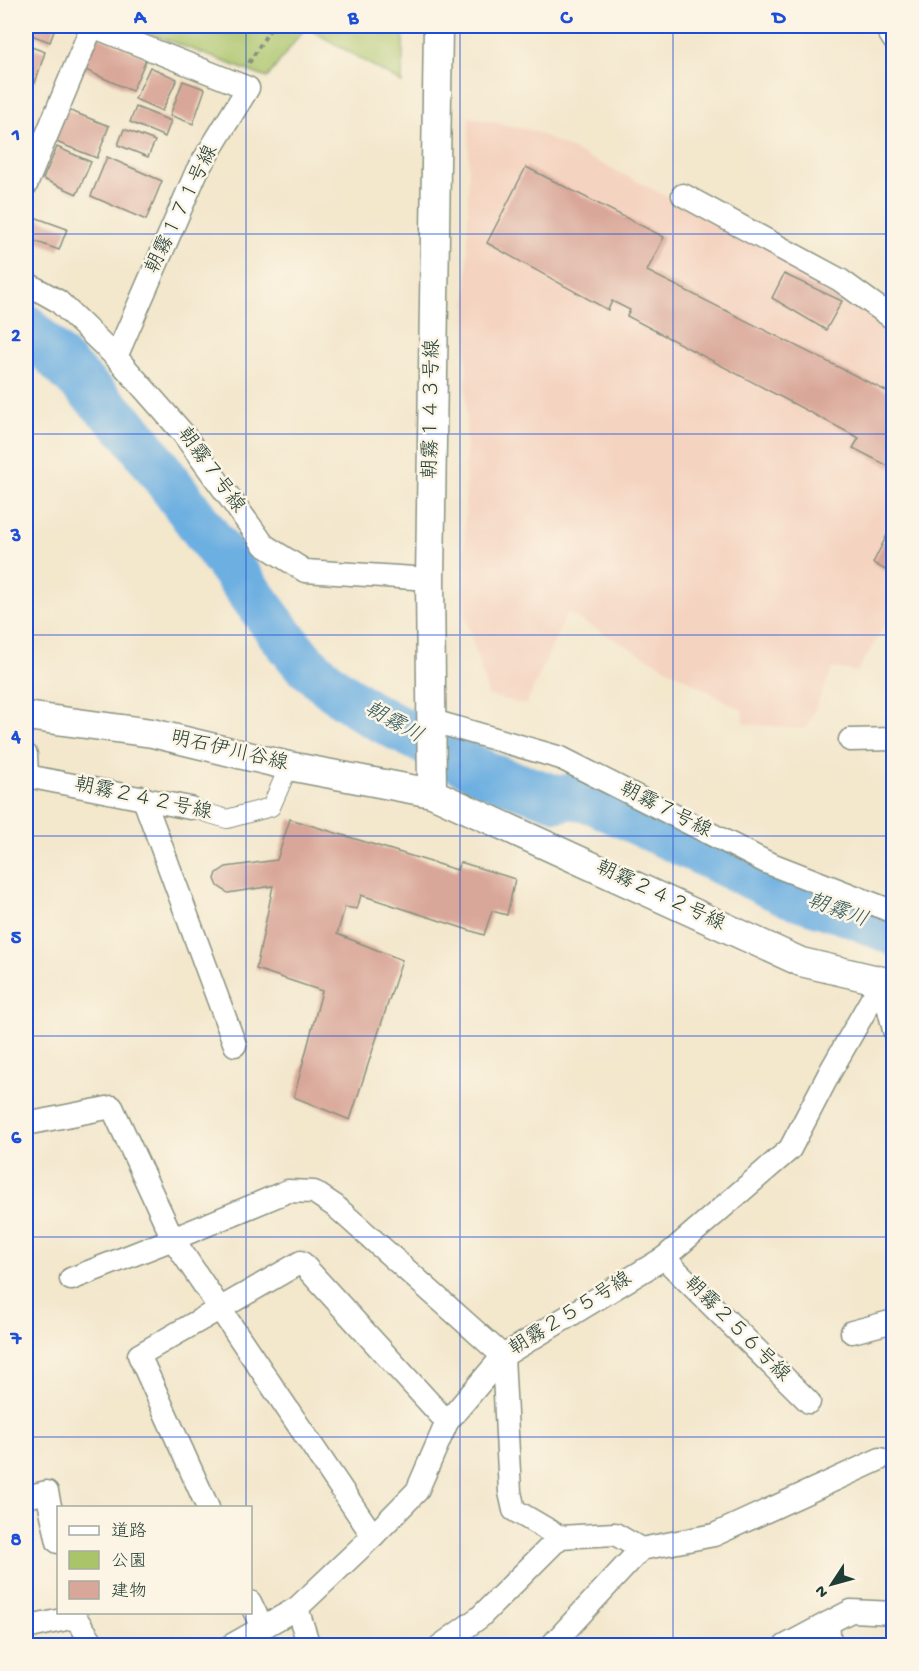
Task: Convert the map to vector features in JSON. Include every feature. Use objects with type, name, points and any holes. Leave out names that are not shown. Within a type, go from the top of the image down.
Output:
[{"type":"street","points":[[26,186],[92,26],[236,84]]},
{"type":"street","name":"朝霧１４３号線","points":[[432,793],[430,579],[438,26]]},
{"type":"street","points":[[885,26],[894,40]]},
{"type":"street","name":"朝霧１７１号線","points":[[116,357],[197,171],[248,88],[236,84]]},
{"type":"street","points":[[683,195],[840,280],[894,319]]},
{"type":"street","name":"朝霧７号線","points":[[26,283],[58,301],[116,357],[182,432],[264,545],[305,571],[430,579]]},
{"type":"street","name":"明石伊川谷線","points":[[26,716],[152,734],[288,766],[432,793]]},
{"type":"street","name":"朝霧７号線","points":[[432,726],[561,758],[766,862],[894,912]]},
{"type":"street","points":[[850,740],[894,739]]},
{"type":"street","name":"朝霧２４２号線","points":[[26,769],[227,819],[271,807],[288,766]]},
{"type":"street","name":"朝霧２４２号線","points":[[432,793],[801,962],[888,982]]},
{"type":"street","points":[[143,797],[235,1045]]},
{"type":"street","points":[[888,982],[894,1030]]},
{"type":"street","name":"朝霧２５５号線","points":[[561,1537],[513,1510],[503,1356],[664,1258],[790,1149],[830,1072],[888,982]]},
{"type":"street","points":[[26,1124],[112,1107],[173,1239],[373,1536]]},
{"type":"street","points":[[71,1279],[288,1191],[314,1192],[335,1206],[503,1356],[447,1422],[417,1491],[297,1608],[230,1646]]},
{"type":"street","name":"朝霧２５６号線","points":[[664,1258],[809,1402]]},
{"type":"street","points":[[207,1506],[139,1355],[301,1262],[447,1422]]},
{"type":"street","points":[[852,1332],[894,1322]]},
{"type":"street","points":[[551,1646],[641,1549],[714,1535],[880,1459]]},
{"type":"street","points":[[26,1497],[47,1492],[57,1537]]},
{"type":"street","points":[[440,1646],[480,1617],[561,1537],[615,1534],[641,1549]]},
{"type":"street","points":[[252,1606],[262,1627]]},
{"type":"street","points":[[297,1608],[309,1646]]},
{"type":"street","points":[[785,1646],[851,1611],[894,1613]]},
{"type":"street","points":[[26,1628],[75,1615],[95,1646]]},
{"type":"street","points":[[828,1623],[830,1646]]},
{"type":"path","points":[[236,84],[272,26]]},
{"type":"shaded area","points":[[469,117],[534,131],[635,180],[832,283],[893,330],[893,612],[857,672],[833,668],[806,729],[745,724],[742,710],[567,613],[526,705],[488,695],[464,612]]},
{"type":"green space","points":[[131,26],[404,26],[402,83],[306,27],[267,78]]},
{"type":"building","points":[[26,26],[56,26],[50,42],[26,33]]},
{"type":"building","points":[[93,34],[147,58],[132,91],[79,67]]},
{"type":"building","points":[[26,45],[45,52],[35,83],[26,79]]},
{"type":"building","points":[[150,67],[177,79],[162,111],[135,99]]},
{"type":"building","points":[[183,81],[205,89],[193,124],[170,115]]},
{"type":"building","points":[[136,107],[171,121],[165,137],[130,122]]},
{"type":"building","points":[[63,108],[109,126],[97,158],[51,140]]},
{"type":"building","points":[[124,129],[155,141],[148,157],[118,145]]},
{"type":"building","points":[[57,147],[91,162],[77,194],[43,179]]},
{"type":"building","points":[[107,157],[162,181],[146,220],[91,196]]},
{"type":"building","points":[[526,167],[664,237],[647,271],[894,395],[894,469],[853,448],[859,438],[627,316],[630,310],[612,301],[608,310],[487,243]]},
{"type":"building","points":[[26,214],[67,229],[59,250],[26,238]]},
{"type":"building","points":[[784,274],[842,301],[826,330],[772,298]]},
{"type":"building","points":[[894,521],[894,575],[873,563]]},
{"type":"building","points":[[290,819],[457,870],[460,862],[515,879],[507,915],[492,911],[484,935],[361,895],[357,909],[345,907],[337,934],[402,960],[350,1120],[294,1097],[322,991],[256,969],[273,886],[228,893],[218,886],[215,879],[217,873],[226,867],[277,860]]},
{"type":"waterway","name":"朝霧川","points":[[26,327],[133,434],[278,631],[303,662],[334,689],[369,713],[490,776],[559,799],[572,796],[595,802],[788,894],[851,914],[894,933]]}]
